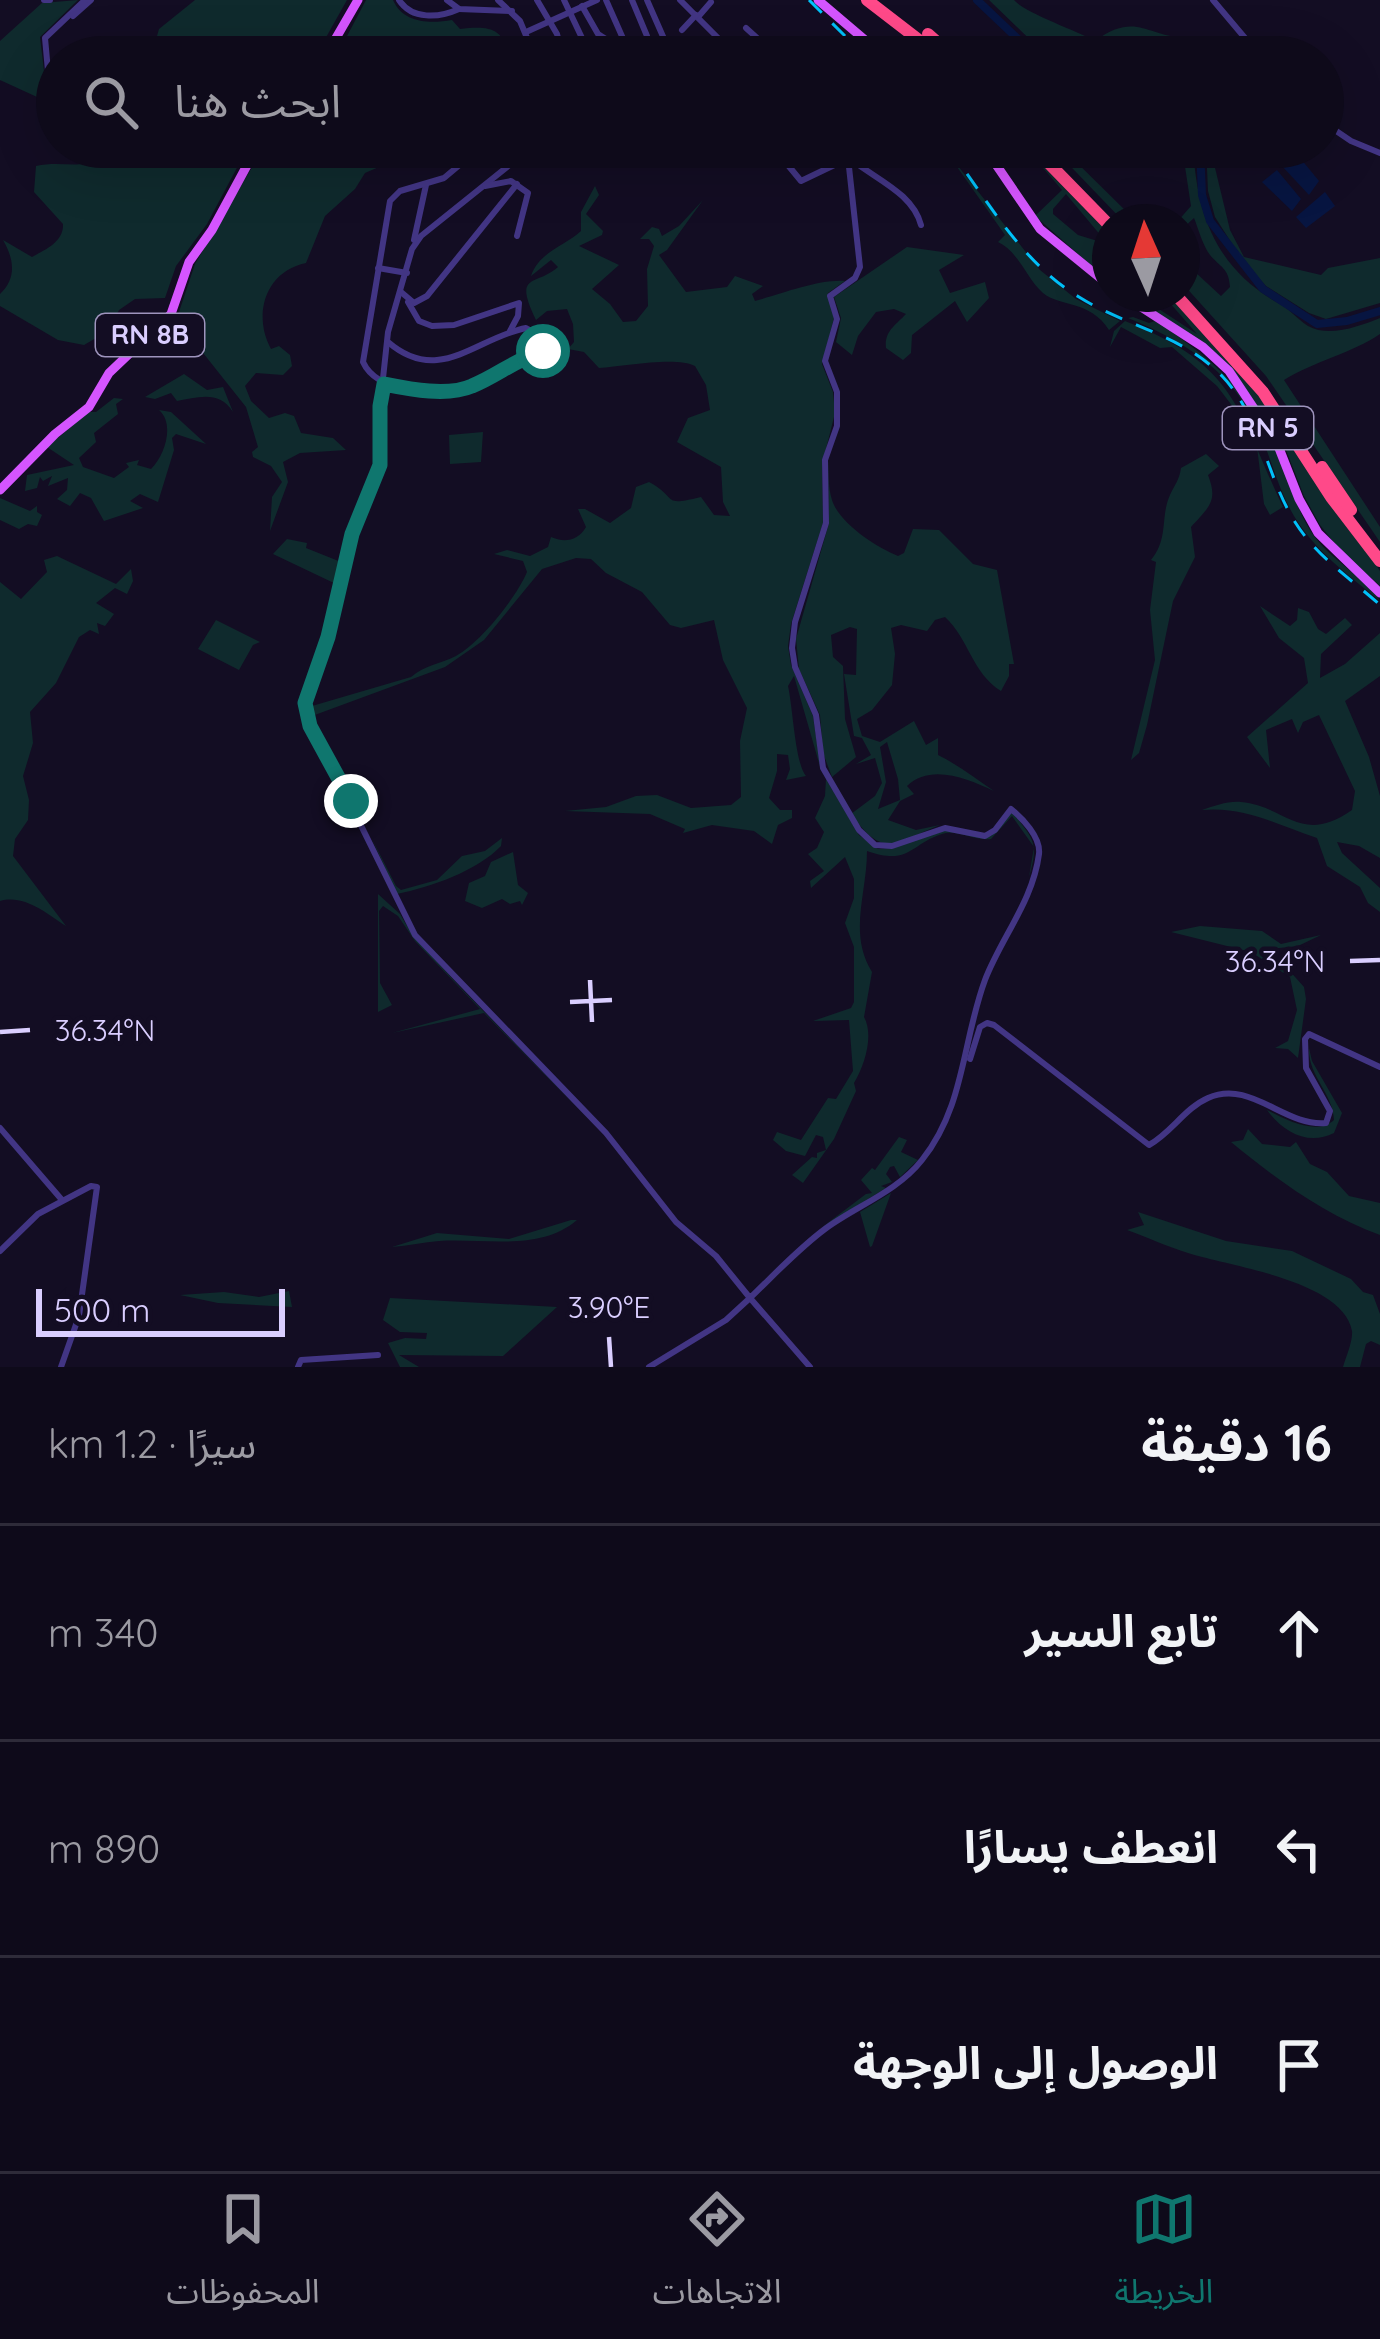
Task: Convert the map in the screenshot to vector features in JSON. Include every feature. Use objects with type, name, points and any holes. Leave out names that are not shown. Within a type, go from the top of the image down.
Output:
[{"type":"highway","points":[[867,0],[914,36]]},
{"type":"highway","points":[[881,0],[927,36]]},
{"type":"highway","points":[[1055,168],[1092,204]]},
{"type":"highway","points":[[1063,168],[1095,204]]},
{"type":"highway","points":[[1196,312],[1263,392],[1331,497],[1380,561]]},
{"type":"highway","points":[[1199,312],[1263,378],[1380,550]]},
{"type":"main road","points":[[337,36],[358,0]]},
{"type":"main road","points":[[818,0],[860,36]]},
{"type":"main road","name":"RN 8B","points":[[0,490],[89,407],[109,373],[171,314],[189,262],[245,168]]},
{"type":"main road","points":[[999,168],[1045,234],[1092,272]]},
{"type":"main road","name":"RN 5","points":[[1149,312],[1203,347],[1229,371],[1277,442],[1318,533],[1380,593]]},
{"type":"street","points":[[47,36],[88,0]]},
{"type":"street","points":[[399,0],[421,15],[459,9],[512,10]]},
{"type":"street","points":[[447,0],[459,9]]},
{"type":"street","points":[[498,0],[512,10],[527,36]]},
{"type":"street","points":[[537,0],[555,36]]},
{"type":"street","points":[[564,0],[581,36]]},
{"type":"street","points":[[526,32],[602,0],[621,36]]},
{"type":"street","points":[[632,0],[647,36]]},
{"type":"street","points":[[647,0],[663,36]]},
{"type":"street","points":[[1213,0],[1243,36]]},
{"type":"street","points":[[683,1],[716,36]]},
{"type":"street","points":[[682,30],[711,2]]},
{"type":"street","points":[[582,6],[601,36]]},
{"type":"street","points":[[738,36],[749,24],[758,36]]},
{"type":"street","points":[[1344,136],[1380,153]]},
{"type":"street","points":[[388,342],[410,358],[437,360],[469,353],[510,332],[535,331],[546,349],[463,389],[384,384],[370,376],[362,355],[390,201],[400,190],[426,185],[457,168]]},
{"type":"street","points":[[412,249],[421,236],[505,168]]},
{"type":"street","points":[[790,168],[801,182],[828,168]]},
{"type":"street","points":[[849,168],[860,267],[855,278],[830,296],[837,319],[825,361],[837,392],[837,426],[825,465],[826,523],[795,622],[793,657],[816,715],[823,768],[871,844],[892,846],[945,828],[986,836],[1010,809],[1036,839],[1039,854],[1016,923],[993,962],[975,1012],[966,1067]]},
{"type":"street","points":[[862,168],[903,197],[921,225]]},
{"type":"street","points":[[482,186],[507,181],[530,196],[517,236]]},
{"type":"street","points":[[408,302],[430,293],[517,184]]},
{"type":"street","points":[[426,185],[388,342],[380,406],[380,465],[352,534],[328,637],[309,686],[305,703],[310,726],[343,784],[410,929],[606,1133],[676,1222],[716,1256],[811,1367]]},
{"type":"street","points":[[378,268],[407,273]]},
{"type":"street","points":[[400,292],[419,321],[443,326],[519,303],[510,332]]},
{"type":"street","points":[[649,1367],[723,1322],[817,1235],[914,1169],[946,1121],[978,1030],[985,1023],[1149,1145],[1204,1100],[1226,1094],[1247,1095],[1298,1119],[1326,1123],[1330,1111],[1304,1060],[1309,1034],[1380,1066]]},
{"type":"street","points":[[0,1128],[62,1200]]},
{"type":"street","points":[[0,1251],[38,1214],[91,1186],[98,1187],[79,1316],[61,1367]]},
{"type":"street","points":[[298,1367],[301,1360],[378,1355]]},
{"type":"green space","points":[[78,0],[36,36],[36,97],[0,80],[0,41],[42,3]]},
{"type":"green space","points":[[195,0],[347,0],[327,36],[157,36],[159,29]]},
{"type":"green space","points":[[366,0],[393,0],[403,13],[418,20],[452,20],[460,29],[479,28],[500,36],[347,36]]},
{"type":"green space","points":[[989,0],[1014,0],[1084,36],[1026,36]]},
{"type":"green space","points":[[1134,27],[1173,36],[1103,36]]},
{"type":"green space","points":[[36,166],[237,168],[207,224],[176,266],[165,298],[135,299],[119,310],[108,331],[84,345],[58,340],[0,306],[0,294],[12,268],[3,240],[32,257],[60,236],[63,224],[34,192]]},
{"type":"green space","points":[[252,168],[377,168],[365,173],[325,216],[306,263],[281,275],[266,296],[265,336],[271,349],[279,346],[290,355],[292,366],[283,375],[256,373],[245,386],[251,401],[269,418],[285,413],[294,416],[301,433],[333,438],[346,450],[300,453],[283,462],[288,482],[270,531],[272,497],[282,482],[271,466],[253,457],[258,447],[246,407],[184,329],[168,326],[179,312],[195,264]]},
{"type":"green space","points":[[958,168],[1040,270],[1092,307],[1092,312],[1120,321],[1109,330],[1093,314],[1043,293],[998,242],[1005,235]]},
{"type":"green space","points":[[1043,168],[1092,216],[1092,225],[1066,194],[1053,209],[1078,235],[1092,239],[1092,266],[1035,216],[1062,190]]},
{"type":"green space","points":[[1072,168],[1082,168],[1119,204],[1107,204]]},
{"type":"green space","points":[[1185,168],[1195,168],[1205,217],[1225,256],[1257,289],[1316,329],[1344,330],[1380,318],[1380,334],[1284,380],[1380,527],[1380,542],[1266,376],[1200,303],[1200,277],[1221,296],[1230,287],[1226,272],[1205,247],[1200,204],[1191,204]]},
{"type":"green space","points":[[1207,168],[1215,168],[1230,230],[1244,257],[1321,275],[1328,268],[1380,258],[1380,303],[1326,319],[1266,286],[1243,261],[1215,217]]},
{"type":"green space","points":[[595,186],[599,195],[586,214],[602,235],[579,246],[619,265],[592,289],[623,322],[636,321],[648,306],[647,269],[654,246],[649,239],[640,239],[652,227],[662,236],[679,226],[703,200],[659,255],[686,292],[727,287],[735,276],[763,286],[752,294],[755,301],[845,281],[828,293],[834,318],[822,364],[835,413],[822,465],[823,523],[788,646],[813,716],[821,770],[794,676],[788,686],[806,776],[786,780],[788,755],[777,754],[769,798],[780,810],[792,810],[792,818],[778,825],[772,844],[754,831],[712,825],[683,833],[685,829],[650,814],[565,811],[606,807],[636,796],[657,795],[691,808],[731,805],[741,797],[740,741],[747,708],[723,660],[714,620],[681,628],[670,625],[642,592],[606,573],[591,559],[576,558],[542,569],[484,640],[445,667],[312,716],[312,706],[411,677],[465,650],[496,619],[527,572],[523,561],[494,554],[507,550],[530,556],[548,547],[551,537],[575,538],[586,527],[578,509],[610,523],[631,508],[636,487],[649,482],[674,501],[701,497],[714,515],[730,516],[723,502],[721,467],[677,442],[688,418],[710,410],[706,385],[695,366],[663,362],[599,368],[584,352],[568,349],[574,342],[567,309],[547,311],[536,320],[529,305],[530,283],[558,267],[551,260],[531,276],[535,268],[581,231],[581,212]]},
{"type":"green space","points":[[907,247],[964,255],[939,270],[950,293],[985,282],[989,298],[967,322],[955,301],[912,335],[911,353],[903,360],[886,348],[886,342],[906,314],[894,309],[876,312],[858,336],[852,355],[836,342],[841,318],[834,297]]},
{"type":"green space","points":[[1155,312],[1163,312],[1197,334],[1178,312],[1185,312],[1260,396],[1380,571],[1380,586],[1320,525],[1284,445],[1225,361]]},
{"type":"green space","points":[[1128,318],[1155,321],[1175,335],[1244,396],[1280,458],[1314,536],[1380,601],[1302,529],[1283,495],[1259,430],[1235,391],[1188,348]]},
{"type":"green space","points":[[1125,321],[1162,338],[1212,373],[1229,394],[1256,446],[1252,441],[1232,440],[1240,416],[1217,386],[1172,347],[1160,348],[1121,327],[1110,347],[1114,331]]},
{"type":"green space","points":[[184,374],[207,390],[223,387],[233,412],[215,398],[177,401],[171,393],[145,397]]},
{"type":"green space","points":[[114,398],[123,399],[116,404],[118,414],[94,433],[96,442],[79,458],[83,467],[114,478],[129,467],[126,463],[139,460],[137,465],[151,469],[166,440],[166,423],[159,410],[171,412],[206,444],[176,434],[172,438],[174,450],[158,502],[140,494],[130,501],[143,508],[104,521],[91,498],[80,493],[70,506],[57,499],[67,490],[68,478],[48,486],[52,476],[43,481],[40,477],[37,488],[25,491],[27,475],[74,465],[47,447]]},
{"type":"green space","points":[[483,432],[481,462],[450,464],[449,435]]},
{"type":"green space","points":[[1257,449],[1283,507],[1270,515],[1264,504]]},
{"type":"green space","points":[[1206,454],[1219,466],[1208,475],[1212,497],[1191,527],[1195,557],[1173,601],[1147,725],[1139,753],[1131,760],[1155,660],[1150,610],[1156,562],[1151,560],[1181,468]]},
{"type":"green space","points":[[828,460],[836,509],[869,540],[898,556],[904,553],[913,529],[939,530],[973,564],[997,570],[1014,664],[1009,664],[1001,691],[983,675],[945,617],[935,620],[927,631],[901,625],[891,628],[892,685],[872,710],[857,719],[862,736],[880,742],[914,721],[926,745],[938,738],[938,755],[994,791],[950,775],[917,779],[907,786],[914,794],[900,801],[888,820],[916,830],[940,825],[891,844],[872,838],[851,814],[875,796],[882,783],[875,758],[856,764],[871,755],[862,738],[854,736],[844,674],[856,675],[857,629],[831,635],[833,657],[843,666],[845,719],[856,757],[832,777],[823,753],[820,715],[799,669],[796,639],[829,523]],"holes":[[[887,742],[900,800],[878,809],[886,782],[880,747]]]},
{"type":"green space","points":[[0,498],[30,511],[37,506],[42,515],[37,526],[19,529],[0,520]]},
{"type":"green space","points":[[287,539],[307,543],[306,548],[341,562],[336,584],[273,554]]},
{"type":"green space","points":[[57,556],[116,584],[131,569],[133,581],[127,594],[115,588],[96,603],[114,614],[105,626],[97,623],[99,634],[90,630],[79,637],[56,683],[30,712],[33,743],[23,776],[28,820],[15,839],[13,856],[66,926],[26,902],[0,901],[0,582],[21,599],[47,572],[44,560]]},
{"type":"green space","points":[[1260,606],[1290,626],[1297,620],[1298,608],[1309,612],[1326,634],[1345,618],[1352,625],[1321,654],[1320,678],[1345,664],[1380,633],[1380,676],[1345,701],[1380,796],[1380,858],[1359,846],[1337,842],[1342,853],[1380,888],[1380,912],[1368,903],[1360,887],[1327,866],[1317,838],[1247,814],[1202,810],[1241,802],[1319,825],[1352,810],[1355,791],[1319,715],[1303,722],[1298,733],[1292,719],[1266,730],[1270,768],[1247,737],[1308,683],[1304,658],[1279,638]]},
{"type":"green space","points":[[216,620],[260,642],[253,645],[239,670],[198,649]]},
{"type":"green space","points":[[826,779],[859,835],[878,849],[944,830],[991,836],[1008,813],[1013,813],[1020,822],[1033,846],[1012,816],[991,839],[947,833],[901,855],[867,851],[860,928],[872,972],[864,1017],[867,1050],[854,1083],[856,1091],[834,1139],[803,1183],[792,1175],[826,1150],[823,1137],[816,1135],[805,1156],[786,1151],[773,1140],[777,1132],[801,1140],[828,1098],[836,1099],[853,1071],[849,1020],[813,1021],[851,1008],[854,1002],[854,947],[845,923],[854,898],[854,879],[845,857],[811,888],[810,881],[824,871],[808,854],[817,848],[824,832],[815,818],[825,796]]},
{"type":"green space","points":[[502,838],[501,846],[467,870],[397,894],[372,839],[401,890],[437,880],[462,856],[485,851]]},
{"type":"green space","points":[[513,852],[518,885],[528,893],[522,905],[502,899],[482,908],[465,901],[469,883],[485,876],[491,862]]},
{"type":"green space","points":[[378,894],[400,914],[413,936],[459,986],[592,1123],[484,1013],[392,1033],[480,1009],[415,941],[398,916],[383,906],[379,911],[380,983],[392,1005],[378,1012]]},
{"type":"green space","points":[[1200,926],[1262,931],[1281,944],[1321,935],[1298,946],[1270,949],[1304,987],[1298,1058],[1288,1049],[1275,1048],[1288,1041],[1297,1010],[1290,977],[1251,952],[1171,932]]},
{"type":"green space","points":[[1309,1048],[1342,1113],[1334,1133],[1324,1137],[1288,1130],[1267,1110],[1310,1127],[1334,1120],[1312,1067]]},
{"type":"green space","points":[[1248,1129],[1262,1144],[1290,1147],[1296,1142],[1310,1164],[1327,1172],[1349,1196],[1380,1203],[1380,1235],[1302,1195],[1231,1142],[1243,1140]]},
{"type":"green space","points":[[899,1137],[907,1140],[901,1152],[918,1160],[900,1177],[890,1167],[886,1174],[892,1182],[881,1186],[886,1188],[821,1228],[872,1193],[861,1180],[875,1170]]},
{"type":"green space","points":[[891,1193],[872,1246],[870,1247],[860,1212]]},
{"type":"green space","points":[[1138,1212],[1226,1241],[1292,1251],[1351,1279],[1373,1295],[1380,1314],[1380,1345],[1366,1344],[1360,1367],[1343,1367],[1352,1331],[1344,1314],[1328,1299],[1281,1278],[1188,1253],[1127,1230],[1144,1225]]},
{"type":"green space","points":[[577,1220],[529,1240],[392,1247],[437,1233],[509,1239]]},
{"type":"green space","points":[[289,1291],[292,1307],[218,1303],[180,1295],[224,1292],[259,1297]]},
{"type":"green space","points":[[390,1298],[557,1307],[503,1356],[399,1355],[419,1367],[400,1367],[388,1343],[426,1339],[427,1333],[400,1332],[383,1320]]},
{"type":"water","points":[[1284,168],[1308,168],[1319,181],[1309,195]]},
{"type":"water","points":[[1277,170],[1301,199],[1292,211],[1262,182]]},
{"type":"water","points":[[1325,192],[1335,206],[1306,228],[1296,217]]},
{"type":"waterway","points":[[977,0],[1015,36]]},
{"type":"waterway","points":[[1201,168],[1210,221],[1263,289],[1317,324],[1380,311]]},
{"type":"railway","points":[[809,0],[845,36]]},
{"type":"railway","points":[[963,168],[1007,229],[1059,283],[1097,307],[1189,350],[1222,376],[1246,410],[1295,522],[1324,557],[1380,605]]},
{"type":"route","points":[[351,801],[310,726],[305,703],[328,637],[352,534],[380,465],[384,384],[463,389],[515,360],[543,351]]}]
